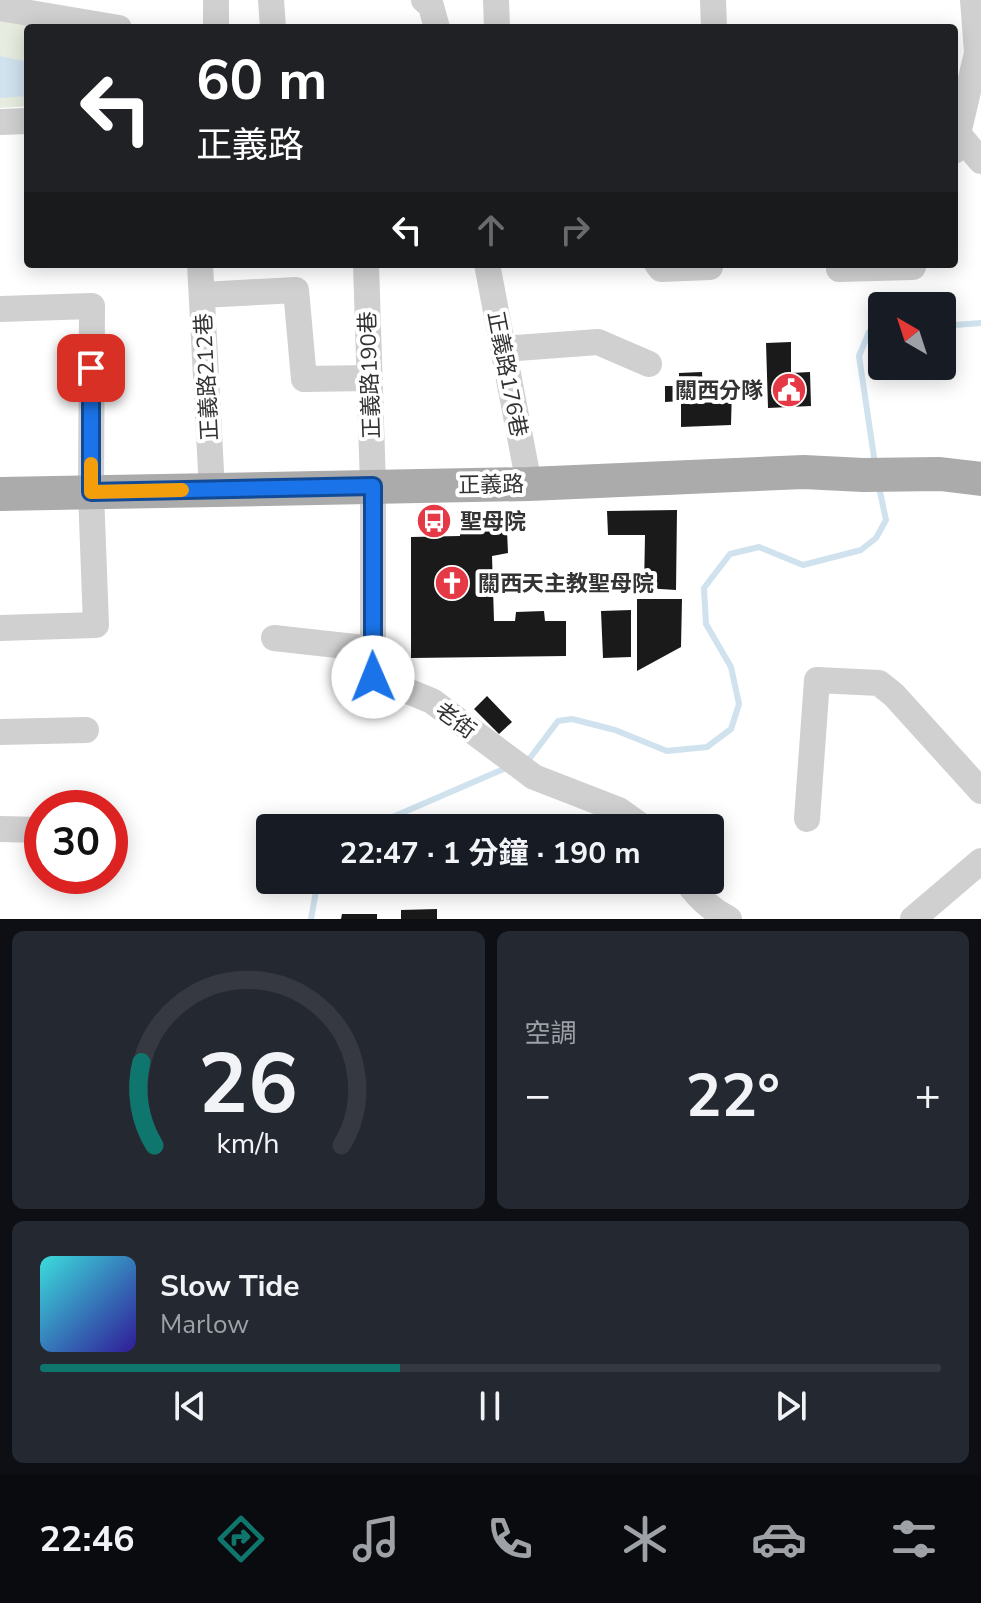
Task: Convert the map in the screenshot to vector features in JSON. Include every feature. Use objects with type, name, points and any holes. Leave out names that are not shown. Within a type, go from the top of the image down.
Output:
[{"type":"main road","name":"正義路","points":[[0,494],[529,484],[804,472],[877,476],[940,474],[981,479]]},
{"type":"street","points":[[216,0],[216,24]]},
{"type":"street","points":[[271,0],[273,24]]},
{"type":"street","points":[[424,0],[431,6],[436,24]]},
{"type":"street","points":[[496,0],[497,24]]},
{"type":"street","points":[[713,0],[714,24]]},
{"type":"street","points":[[958,128],[971,53],[973,0]]},
{"type":"street","points":[[0,8],[95,24]]},
{"type":"street","points":[[0,122],[24,121]]},
{"type":"street","points":[[958,141],[981,161]]},
{"type":"street","name":"正義路212巷","points":[[200,268],[212,490]]},
{"type":"street","name":"正義路190巷","points":[[366,268],[373,486],[373,677]]},
{"type":"street","name":"正義路176巷","points":[[488,268],[529,484]]},
{"type":"street","points":[[660,268],[686,268]]},
{"type":"street","points":[[839,269],[876,268]]},
{"type":"street","points":[[202,295],[296,290],[304,379],[370,378]]},
{"type":"street","points":[[0,309],[92,306],[91,492],[96,625],[0,628]]},
{"type":"street","points":[[503,349],[598,342],[649,364]]},
{"type":"street","points":[[274,638],[373,649]]},
{"type":"street","name":"老街","points":[[373,677],[432,701],[530,773],[625,814]]},
{"type":"street","points":[[807,819],[817,680],[879,683],[894,695],[981,791]]},
{"type":"street","points":[[0,732],[86,730]]},
{"type":"street","points":[[0,829],[24,830]]},
{"type":"street","points":[[913,919],[981,861]]},
{"type":"street","points":[[696,894],[729,919]]},
{"type":"shaded area","points":[[0,19],[38,24],[24,24],[24,106],[0,108]]},
{"type":"water","points":[[0,56],[24,61],[24,96],[0,98]]},
{"type":"building","name":"關西分隊","points":[[791,342],[791,373],[810,372],[811,406],[768,408],[766,343]]},
{"type":"building","points":[[702,372],[703,389],[732,387],[731,425],[681,427],[681,401],[665,402],[665,386],[679,386],[679,373]]},
{"type":"building","points":[[677,510],[676,590],[644,588],[645,535],[608,535],[607,511]]},
{"type":"building","name":"關西天主教聖母院","points":[[487,528],[492,533],[507,531],[508,553],[492,556],[494,621],[515,621],[516,612],[544,611],[545,621],[566,621],[566,656],[411,658],[411,537],[460,536],[461,529]]},
{"type":"building","points":[[637,599],[682,599],[681,647],[637,671]]},
{"type":"building","points":[[631,610],[631,657],[603,658],[601,611]]},
{"type":"building","points":[[487,696],[512,722],[499,734],[474,709]]},
{"type":"building","points":[[437,909],[437,919],[401,919],[401,910]]},
{"type":"building","points":[[342,914],[377,914],[377,919],[341,919]]},
{"type":"waterway","points":[[956,325],[981,323]]},
{"type":"waterway","points":[[868,334],[859,356],[875,464]]},
{"type":"waterway","points":[[524,760],[530,758],[558,721],[572,719],[615,730],[667,751],[707,747],[731,729],[739,704],[731,667],[706,624],[704,588],[730,554],[759,547],[803,565],[861,550],[876,538],[886,520],[879,487]]},
{"type":"waterway","points":[[399,814],[506,768]]},
{"type":"waterway","points":[[311,919],[315,894]]},
{"type":"slow traffic","points":[[91,464],[91,492],[182,490]]},
{"type":"place","name":"關西分隊","points":[[789,390]]},
{"type":"place","name":"聖母院","points":[[434,521]]},
{"type":"place","name":"關西天主教聖母院","points":[[452,583]]},
{"type":"route","points":[[91,368],[91,492],[373,486],[373,677]]}]
